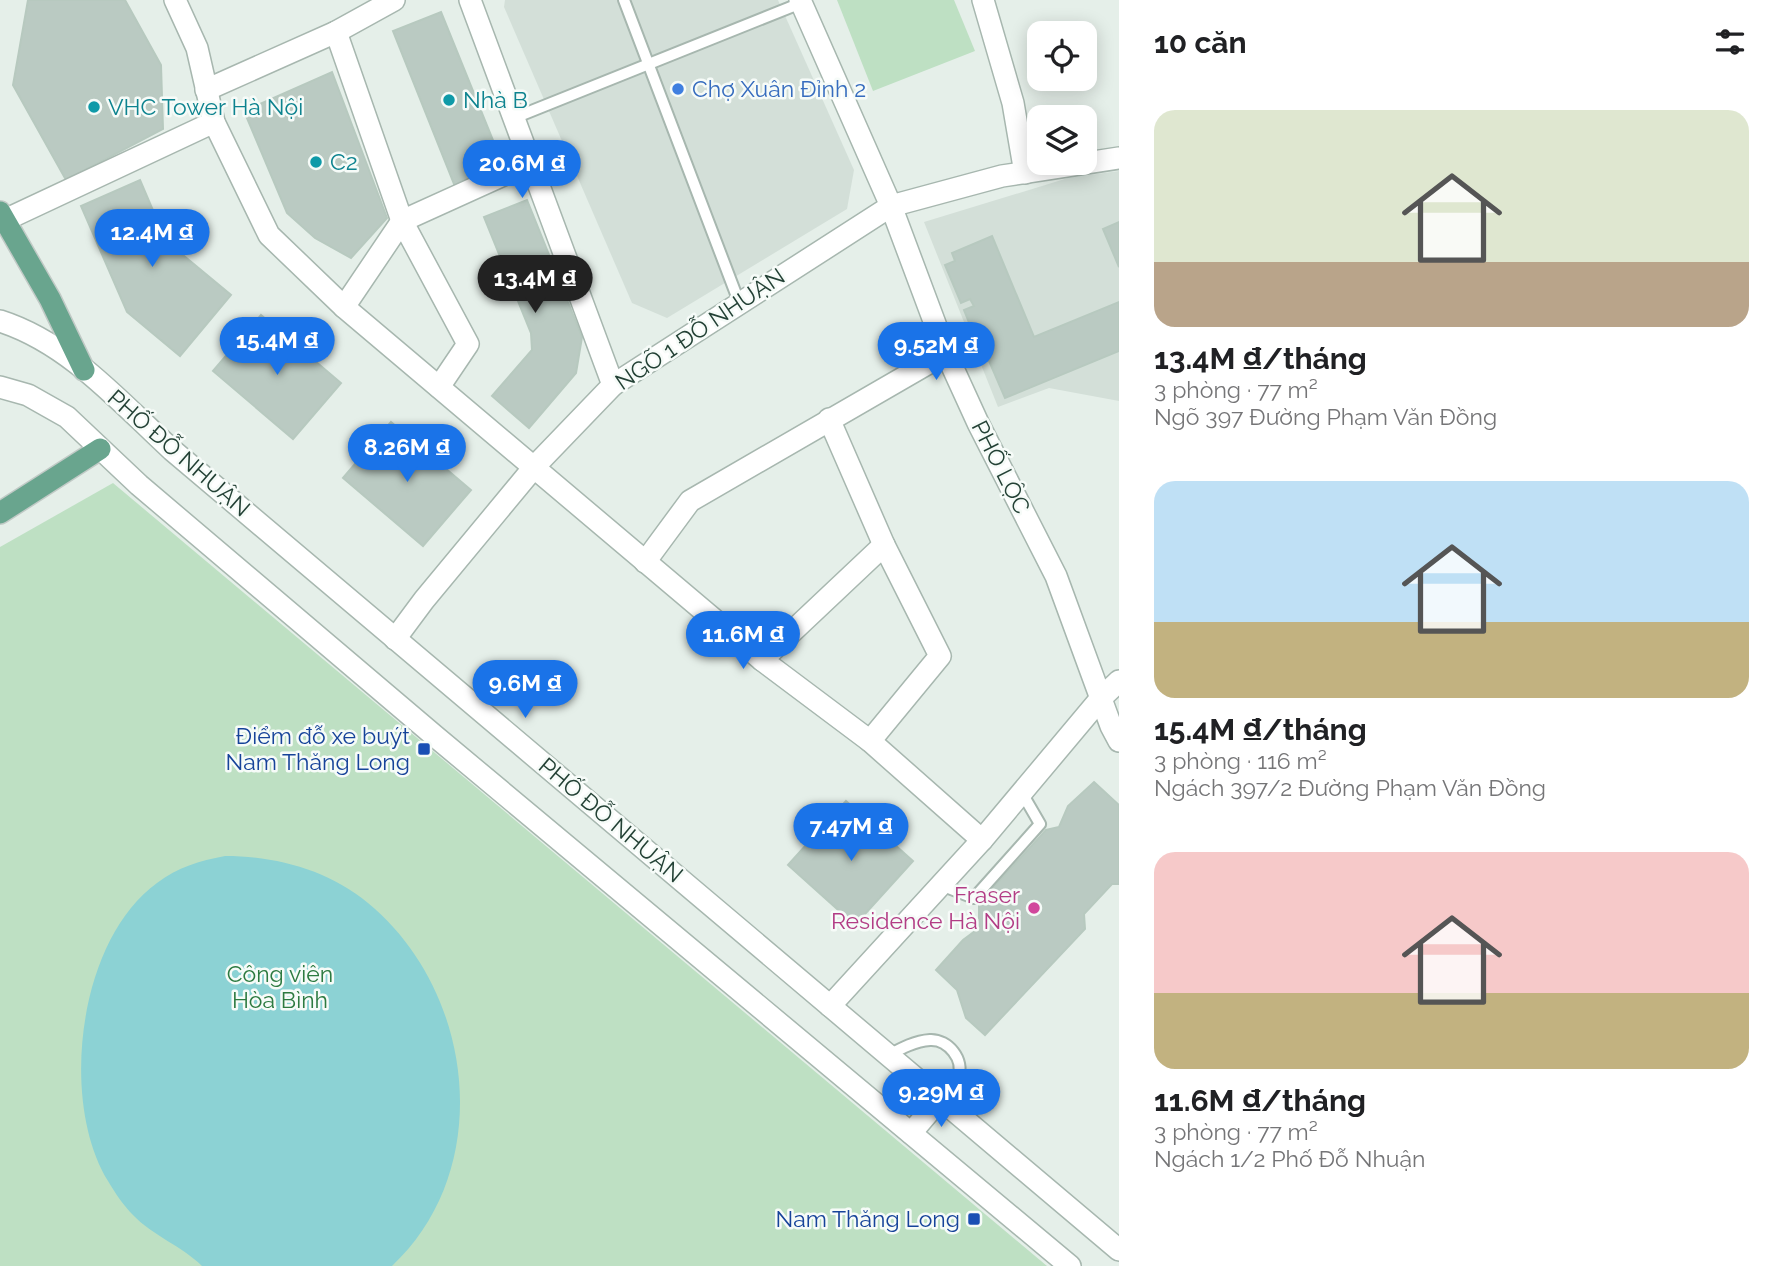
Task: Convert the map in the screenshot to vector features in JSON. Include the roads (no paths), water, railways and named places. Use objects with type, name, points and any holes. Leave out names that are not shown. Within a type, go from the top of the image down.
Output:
[{"type":"main road","points":[[2,216],[50,299],[84,370]]},
{"type":"main road","points":[[0,513],[100,449]]},
{"type":"street","points":[[175,0],[197,48],[214,122],[269,234],[344,307],[762,660],[870,741],[982,840]]},
{"type":"street","points":[[206,90],[336,32],[394,0]]},
{"type":"street","points":[[470,0],[613,385]]},
{"type":"street","points":[[983,0],[1013,103],[1025,173]]},
{"type":"street","name":"PHỐ LỘC","points":[[801,2],[891,206],[946,353],[978,423],[1056,576],[1119,741]]},
{"type":"street","points":[[336,32],[402,221],[468,344],[439,387]]},
{"type":"street","points":[[2,216],[214,122]]},
{"type":"street","name":"NGÕ 1 ĐỖ NHUẬN","points":[[396,639],[424,600],[535,466],[613,385],[891,206],[1002,176],[1119,158]]},
{"type":"street","points":[[344,307],[402,221],[530,163]]},
{"type":"street","name":"PHỐ ĐỖ NHUẬN","points":[[0,321],[28,330],[84,370],[173,450],[1119,1250]]},
{"type":"street","points":[[645,562],[690,500],[946,353]]},
{"type":"street","name":"PHỐ ĐỖ NHUẬN","points":[[0,387],[28,395],[67,417],[100,449],[436,737],[1070,1266]]},
{"type":"street","points":[[829,419],[884,545],[940,656],[870,741]]},
{"type":"street","points":[[762,660],[884,545]]},
{"type":"street","points":[[830,1006],[982,840],[1101,698],[1119,681]]},
{"type":"street","points":[[911,1133],[940,1099]]},
{"type":"lane","points":[[624,0],[739,302]]},
{"type":"lane","points":[[514,118],[801,2]]},
{"type":"lane","points":[[941,885],[974,898],[1040,824],[1022,793]]},
{"type":"lane","points":[[889,1055],[920,1041],[934,1040],[947,1046],[956,1055],[960,1068],[955,1082],[940,1099]]},
{"type":"water","points":[[225,856],[282,862],[336,882],[368,903],[404,940],[432,983],[450,1031],[459,1081],[458,1132],[447,1181],[425,1226],[392,1266],[202,1266],[149,1229],[130,1211],[108,1181],[93,1148],[84,1109],[81,1067],[84,1023],[94,981],[109,942],[130,909],[157,883],[189,865]]},
{"type":"place","name":"Chợ Xuân Đỉnh 2","points":[[678,89]]},
{"type":"place","name":"Nhà B","points":[[449,100]]},
{"type":"place","name":"VHC Tower Hà Nội","points":[[94,107]]},
{"type":"place","name":"C2","points":[[316,162]]},
{"type":"place","name":"Điểm đỗ xe buýt Nam Thăng Long","points":[[424,749]]},
{"type":"place","name":"Fraser Residence Hà Nội","points":[[1034,908]]},
{"type":"place","name":"Nam Thăng Long","points":[[974,1219]]},
{"type":"park label","name":"Công viên Hòa Bình","points":[[280,987]]}]
